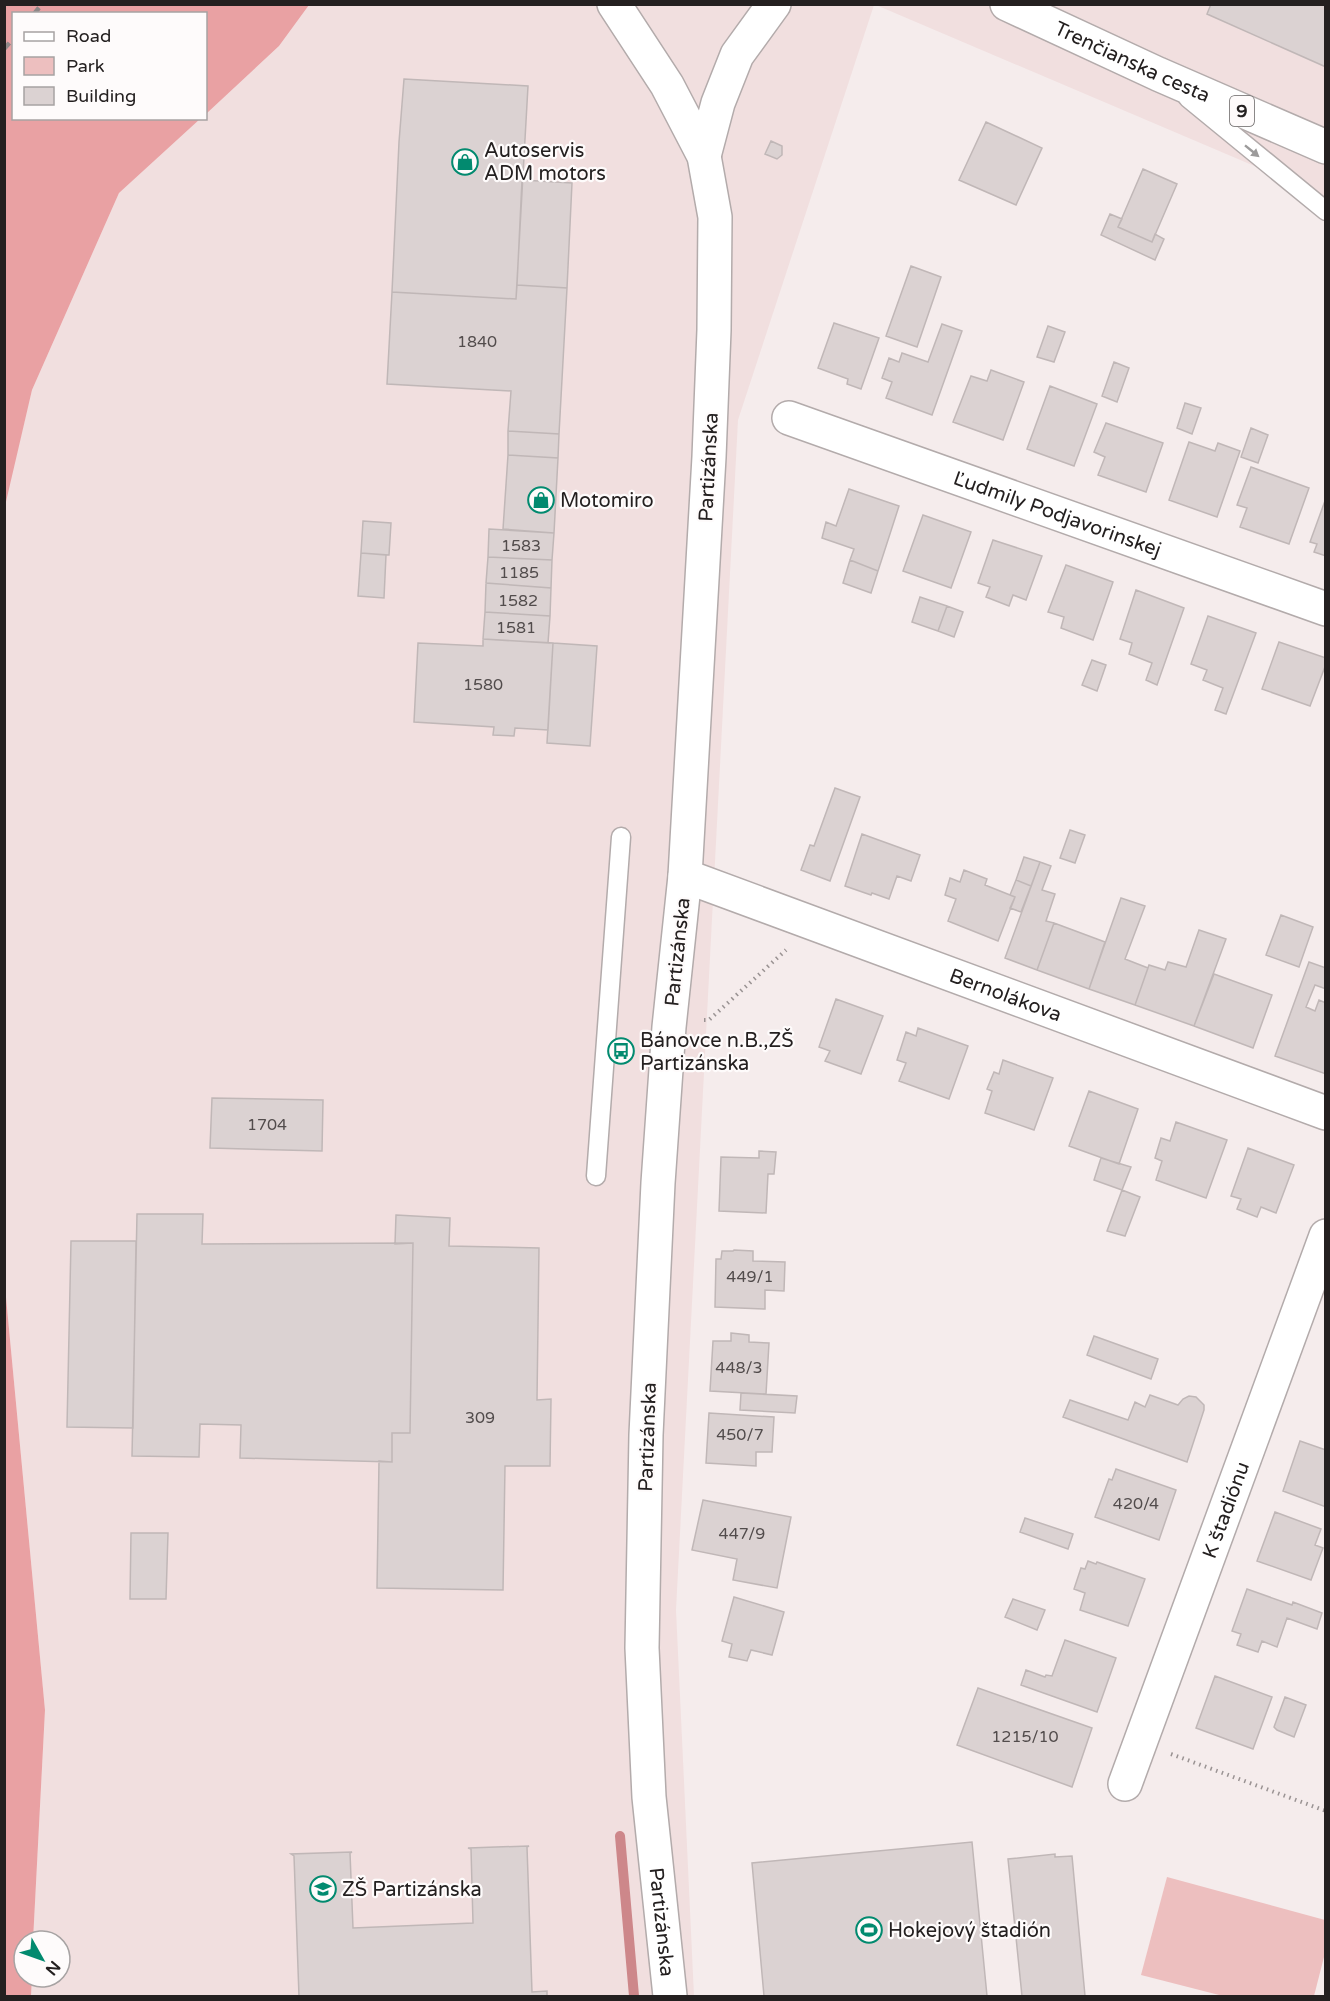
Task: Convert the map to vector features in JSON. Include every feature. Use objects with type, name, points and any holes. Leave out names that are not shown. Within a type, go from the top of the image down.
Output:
[{"type":"street","name":"Partizánska","points":[[614,4],[667,85],[704,156],[715,217],[710,457],[685,876],[669,1027],[658,1183],[646,1435],[642,1636],[649,1797],[670,1996]]},
{"type":"street","points":[[704,156],[718,103],[737,55],[774,4]]},
{"type":"street","name":"Trenčianska cesta","points":[[1007,4],[1158,74],[1326,147]]},
{"type":"street","name":"Ľudmily Podjavorinskej","points":[[789,418],[1326,609]]},
{"type":"street","name":"Bernolákova","points":[[685,876],[1326,1113]]},
{"type":"street","name":"K štadiónu","points":[[1125,1784],[1326,1236]]},
{"type":"lane","points":[[1158,74],[1326,211]]},
{"type":"lane","points":[[596,1176],[621,837]]},
{"type":"path","points":[[700,1020],[709,1020],[788,949]]},
{"type":"path","points":[[1140,1743],[1326,1811]]},
{"type":"shaded area","points":[[5,4],[309,5],[279,46],[207,113],[207,12],[12,12],[12,120],[199,120],[119,193],[32,390],[5,506]]},
{"type":"shaded area","points":[[309,5],[874,5],[738,420],[676,1610],[694,1996],[31,1996],[31,1989],[72,1989],[72,1929],[34,1929],[45,1710],[4,1276],[4,506],[32,390],[119,193],[199,120],[207,120],[207,113],[279,46]]},
{"type":"shaded area","points":[[876,5],[1325,5],[1325,196]]},
{"type":"shaded area","points":[[4,1276],[45,1710],[34,1929],[12,1929],[12,1989],[31,1989],[31,1996],[4,1996]]},
{"type":"green space","points":[[1167,1877],[1325,1920],[1325,1953],[1314,1996],[1223,1996],[1141,1975]]},
{"type":"building","points":[[1211,4],[1326,4],[1326,67],[1207,14]]},
{"type":"building","points":[[404,79],[528,86],[516,299],[392,292]]},
{"type":"building","points":[[986,122],[1042,148],[1016,205],[959,180]]},
{"type":"building","points":[[771,141],[782,146],[782,155],[777,159],[765,154]]},
{"type":"building","points":[[1143,169],[1177,184],[1152,242],[1118,227]]},
{"type":"building","points":[[522,180],[572,183],[567,288],[517,285]]},
{"type":"building","points":[[1110,214],[1122,219],[1118,227],[1152,242],[1155,234],[1164,239],[1155,260],[1101,235]]},
{"type":"building","points":[[911,266],[941,277],[917,347],[886,336]]},
{"type":"building","points":[[517,285],[567,288],[559,434],[508,431],[511,391],[387,384],[392,292],[516,299]]},
{"type":"building","points":[[834,323],[879,338],[861,389],[847,384],[848,379],[818,368]]},
{"type":"building","points":[[942,324],[962,331],[932,415],[886,398],[892,382],[882,378],[889,358],[899,362],[902,353],[928,362]]},
{"type":"building","points":[[1048,326],[1065,332],[1054,362],[1037,357]]},
{"type":"building","points":[[1114,362],[1129,368],[1117,402],[1102,396]]},
{"type":"building","points":[[991,370],[1024,382],[1003,440],[953,422],[971,376],[987,381]]},
{"type":"building","points":[[1050,386],[1097,404],[1074,466],[1027,449]]},
{"type":"building","points":[[1185,403],[1201,408],[1192,434],[1177,428]]},
{"type":"building","points":[[1106,423],[1163,443],[1146,492],[1098,475],[1105,457],[1094,452]]},
{"type":"building","points":[[1251,428],[1268,435],[1258,463],[1241,457]]},
{"type":"building","points":[[508,431],[559,434],[558,458],[508,455]]},
{"type":"building","points":[[1189,442],[1215,451],[1218,443],[1240,451],[1217,517],[1169,500]]},
{"type":"building","points":[[508,455],[558,458],[554,533],[503,529]]},
{"type":"building","points":[[1251,467],[1309,488],[1289,544],[1240,527],[1247,508],[1237,505]]},
{"type":"building","points":[[849,489],[899,506],[878,571],[850,560],[854,549],[822,538],[826,522],[836,526]]},
{"type":"building","points":[[1326,498],[1326,556],[1314,552],[1317,544],[1310,542]]},
{"type":"building","points":[[923,515],[971,532],[951,588],[903,571]]},
{"type":"building","points":[[363,521],[391,523],[389,555],[361,553]]},
{"type":"building","points":[[489,529],[554,533],[552,560],[488,557]]},
{"type":"building","points":[[993,540],[1042,556],[1026,600],[1013,595],[1009,606],[986,597],[990,587],[978,583]]},
{"type":"building","points":[[361,553],[386,555],[384,598],[358,596]]},
{"type":"building","points":[[488,557],[552,560],[551,588],[486,583]]},
{"type":"building","points":[[850,560],[878,571],[871,593],[843,583]]},
{"type":"building","points":[[1066,565],[1113,582],[1093,640],[1061,628],[1064,617],[1048,612]]},
{"type":"building","points":[[486,583],[551,588],[550,616],[485,612]]},
{"type":"building","points":[[1136,590],[1184,608],[1157,685],[1146,680],[1152,663],[1129,654],[1132,643],[1120,639]]},
{"type":"building","points":[[920,597],[947,606],[938,631],[912,622]]},
{"type":"building","points":[[947,606],[963,612],[954,637],[938,631]]},
{"type":"building","points":[[485,612],[550,616],[548,643],[483,639]]},
{"type":"building","points":[[1208,616],[1256,633],[1226,714],[1215,710],[1223,688],[1203,680],[1207,670],[1191,664]]},
{"type":"building","points":[[483,639],[553,643],[548,730],[515,728],[514,736],[493,735],[494,727],[414,722],[418,643],[483,646]]},
{"type":"building","points":[[1279,642],[1326,658],[1326,664],[1310,706],[1262,689]]},
{"type":"building","points":[[553,643],[597,646],[590,746],[547,743]]},
{"type":"building","points":[[1092,660],[1106,665],[1097,691],[1082,685]]},
{"type":"building","points":[[835,788],[860,797],[830,881],[801,870],[810,845],[814,846]]},
{"type":"building","points":[[1070,830],[1085,835],[1075,863],[1060,858]]},
{"type":"building","points":[[862,834],[920,855],[911,881],[897,876],[889,899],[845,886]]},
{"type":"building","points":[[1024,857],[1040,862],[1031,886],[1016,880]]},
{"type":"building","points":[[1040,862],[1051,866],[1042,890],[1055,894],[1046,921],[1054,923],[1037,970],[1005,958]]},
{"type":"building","points":[[964,870],[987,879],[985,885],[1015,897],[998,941],[948,921],[956,899],[945,895],[950,878],[960,882]]},
{"type":"building","points":[[1016,880],[1031,886],[1021,912],[1010,908],[1015,897],[1010,895]]},
{"type":"building","points":[[1121,898],[1145,906],[1125,959],[1148,968],[1135,1005],[1089,989]]},
{"type":"building","points":[[1281,915],[1313,927],[1299,967],[1266,955]]},
{"type":"building","points":[[1054,923],[1105,942],[1089,989],[1037,970]]},
{"type":"building","points":[[1199,930],[1226,939],[1194,1026],[1135,1005],[1149,965],[1165,970],[1168,962],[1186,967]]},
{"type":"building","points":[[1309,962],[1326,968],[1326,989],[1315,985],[1306,1007],[1315,1011],[1319,1000],[1326,1003],[1326,1074],[1275,1056]]},
{"type":"building","points":[[1214,974],[1272,995],[1253,1048],[1194,1026]]},
{"type":"building","points":[[836,999],[883,1016],[861,1074],[825,1061],[830,1051],[819,1047]]},
{"type":"building","points":[[918,1028],[968,1046],[949,1099],[899,1081],[906,1063],[897,1060],[906,1032],[916,1036]]},
{"type":"building","points":[[1003,1060],[1053,1078],[1034,1130],[985,1113],[992,1091],[987,1089],[994,1072],[999,1074]]},
{"type":"building","points":[[1089,1091],[1138,1109],[1119,1164],[1069,1146]]},
{"type":"building","points":[[212,1098],[323,1100],[322,1151],[210,1148]]},
{"type":"building","points":[[1176,1122],[1227,1140],[1206,1198],[1156,1180],[1162,1161],[1155,1158],[1161,1138],[1170,1141]]},
{"type":"building","points":[[1248,1148],[1294,1165],[1276,1213],[1261,1207],[1257,1217],[1237,1209],[1241,1199],[1231,1196]]},
{"type":"building","points":[[759,1151],[776,1152],[774,1174],[768,1174],[766,1213],[719,1211],[721,1157],[759,1158]]},
{"type":"building","points":[[1101,1158],[1131,1167],[1122,1190],[1094,1180]]},
{"type":"building","points":[[1122,1190],[1140,1197],[1125,1236],[1107,1231]]},
{"type":"building","points":[[137,1214],[203,1214],[202,1244],[413,1243],[410,1433],[392,1433],[392,1462],[240,1458],[241,1425],[200,1424],[199,1457],[132,1456]]},
{"type":"building","points":[[396,1215],[450,1218],[449,1246],[539,1248],[537,1400],[551,1399],[550,1466],[505,1466],[503,1590],[377,1588],[379,1461],[392,1462],[392,1433],[410,1433],[413,1243],[395,1244]]},
{"type":"building","points":[[71,1241],[136,1241],[133,1428],[67,1427]]},
{"type":"building","points":[[722,1251],[753,1251],[753,1261],[785,1262],[784,1291],[765,1290],[765,1309],[715,1307],[716,1259],[721,1259]]},
{"type":"building","points":[[731,1333],[749,1335],[749,1342],[769,1343],[766,1394],[710,1391],[713,1341],[731,1341]]},
{"type":"building","points":[[1094,1336],[1158,1359],[1151,1379],[1087,1355]]},
{"type":"building","points":[[741,1393],[797,1396],[795,1413],[740,1410]]},
{"type":"building","points":[[1150,1395],[1178,1405],[1189,1396],[1196,1397],[1204,1405],[1187,1462],[1063,1417],[1070,1400],[1128,1420],[1135,1402],[1145,1407]]},
{"type":"building","points":[[709,1413],[774,1417],[772,1452],[756,1452],[756,1466],[706,1463]]},
{"type":"building","points":[[1300,1441],[1326,1450],[1326,1507],[1283,1491]]},
{"type":"building","points":[[1116,1469],[1176,1490],[1159,1540],[1095,1517],[1109,1479],[1112,1480]]},
{"type":"building","points":[[703,1500],[791,1517],[777,1588],[733,1580],[737,1559],[692,1550]]},
{"type":"building","points":[[1275,1512],[1321,1529],[1315,1545],[1323,1548],[1311,1580],[1257,1561]]},
{"type":"building","points":[[1025,1518],[1073,1534],[1068,1549],[1020,1532]]},
{"type":"building","points":[[131,1533],[168,1533],[166,1599],[130,1599]]},
{"type":"building","points":[[1088,1561],[1145,1579],[1128,1626],[1080,1610],[1085,1593],[1074,1589],[1081,1568],[1085,1569]]},
{"type":"building","points":[[1247,1589],[1322,1613],[1317,1629],[1287,1618],[1277,1647],[1262,1641],[1258,1652],[1237,1645],[1241,1634],[1232,1631]]},
{"type":"building","points":[[734,1597],[784,1612],[772,1655],[751,1650],[747,1661],[729,1657],[732,1644],[722,1641]]},
{"type":"building","points":[[1013,1599],[1045,1610],[1037,1630],[1005,1617]]},
{"type":"building","points":[[1065,1640],[1116,1658],[1097,1712],[1021,1685],[1026,1670],[1045,1677],[1046,1675],[1052,1676]]},
{"type":"building","points":[[1215,1676],[1272,1697],[1253,1749],[1196,1728]]},
{"type":"building","points":[[978,1688],[1092,1728],[1072,1787],[957,1745]]},
{"type":"building","points":[[1285,1697],[1306,1705],[1294,1737],[1274,1727]]},
{"type":"building","name":"Hokejový štadión","points":[[972,1842],[987,1996],[764,1996],[752,1863]]},
{"type":"building","name":"ZŠ Partizánska","points":[[529,1846],[527,1847],[532,1992],[547,1991],[547,1996],[299,1996],[294,1856],[291,1854],[352,1852],[350,1853],[353,1928],[473,1923],[471,1849],[468,1848]]},
{"type":"building","points":[[1055,1854],[1055,1857],[1072,1856],[1085,1996],[1022,1996],[1008,1859]]},
{"type":"waterway","points":[[620,1836],[634,1996]]},
{"type":"railway","points":[[36,12],[42,4]]},
{"type":"railway","points":[[4,49],[12,40]]},
{"type":"place","name":"Autoservis ADM motors","points":[[465,162]]},
{"type":"place","name":"Motomiro","points":[[541,500]]},
{"type":"place","name":"Bánovce n.B.,ZŠ Partizánska","points":[[621,1051]]},
{"type":"place","name":"ZŠ Partizánska","points":[[323,1889]]},
{"type":"place","name":"Hokejový štadión","points":[[869,1930]]}]
